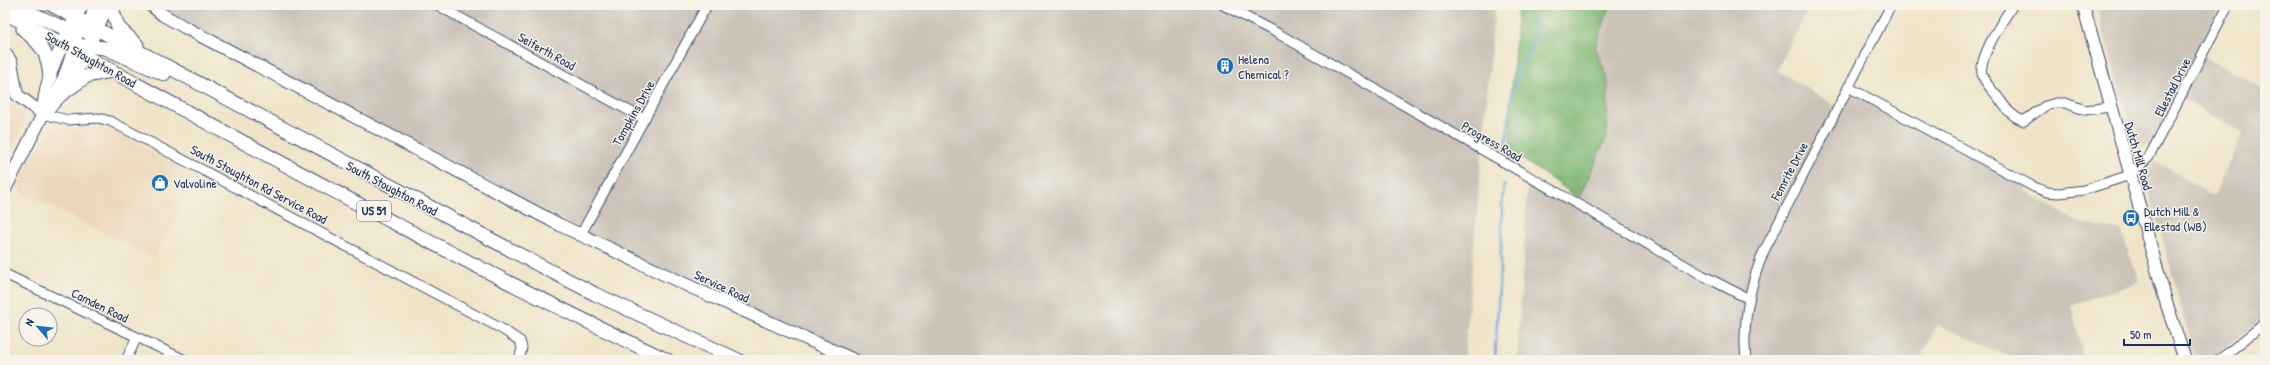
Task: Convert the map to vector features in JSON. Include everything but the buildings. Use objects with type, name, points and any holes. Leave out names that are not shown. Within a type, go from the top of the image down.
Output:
[{"type":"main road","name":"South Stoughton Road","points":[[52,5],[83,27],[143,55],[588,290],[738,360]]},
{"type":"main road","points":[[111,5],[118,27],[139,47],[143,55]]},
{"type":"main road","name":"South Stoughton Road","points":[[11,12],[78,47],[112,71],[522,289],[667,360]]},
{"type":"main road","points":[[11,12],[83,27]]},
{"type":"main road","points":[[11,12],[24,30],[38,41],[46,53],[50,78]]},
{"type":"main road","points":[[78,47],[105,48],[144,66],[223,98]]},
{"type":"main road","points":[[62,94],[87,76],[112,71]]},
{"type":"street","points":[[5,189],[42,114],[58,92],[78,47],[83,27],[82,5]]},
{"type":"street","points":[[42,114],[62,94],[78,47],[83,27],[95,5]]},
{"type":"street","points":[[83,27],[108,5]]},
{"type":"street","points":[[151,5],[163,15],[186,28],[560,225],[581,234]]},
{"type":"street","name":"Seiferth Road","points":[[437,5],[644,119]]},
{"type":"street","name":"Tompkins Drive","points":[[581,234],[707,5]]},
{"type":"street","name":"Progress Road","points":[[1223,5],[1696,271],[1749,299]]},
{"type":"street","name":"Femrite Drive","points":[[1746,360],[1749,299],[1755,273],[1773,230],[1891,5]]},
{"type":"street","points":[[2013,5],[1987,51],[1982,66],[1982,77],[2007,110],[2016,118],[2024,121],[2045,106],[2056,103],[2065,103],[2085,110],[2111,107]]},
{"type":"street","name":"Dutch Mill Road","points":[[2083,5],[2130,175],[2185,360]]},
{"type":"street","name":"Ellestad Drive","points":[[2130,175],[2149,157],[2161,138],[2228,5]]},
{"type":"street","points":[[42,114],[43,101],[50,78],[78,47]]},
{"type":"street","name":"South Stoughton Rd Service Road","points":[[5,53],[11,62],[17,95],[42,114],[68,120],[98,118],[110,121],[502,329],[517,338],[521,343],[522,348],[519,360]]},
{"type":"street","points":[[1848,86],[2034,188],[2047,192],[2084,190],[2130,175]]},
{"type":"street","name":"Service Road","points":[[581,234],[707,295],[854,360]]},
{"type":"street","name":"Camden Road","points":[[5,274],[185,360]]},
{"type":"street","points":[[2219,360],[2265,323]]},
{"type":"street","points":[[126,360],[137,337]]},
{"type":"shaded area","points":[[151,5],[1495,5],[1464,360],[851,360],[693,288]]},
{"type":"shaded area","points":[[1611,5],[1810,5],[1777,70],[1837,107],[1848,87],[2028,184],[2025,191],[2077,222],[2121,231],[2139,282],[2071,305],[2084,360],[2017,360],[1937,324],[1920,360],[1517,360],[1528,177],[1577,204],[1607,136],[1608,80],[1595,46]]},
{"type":"shaded area","points":[[2096,5],[2221,5],[2197,53],[2262,88],[2265,82],[2265,316],[2210,360],[2201,360],[2194,354],[2145,175],[2155,160],[2213,197],[2243,133],[2176,96],[2151,144],[2143,146],[2134,141]]},
{"type":"shaded area","points":[[5,66],[9,98],[25,119],[5,168]]},
{"type":"shaded area","points":[[92,124],[104,126],[197,175],[155,258],[25,194],[18,188],[28,161],[55,127],[74,129]]},
{"type":"green space","points":[[1518,5],[1611,5],[1595,46],[1608,80],[1607,136],[1579,198],[1510,151],[1511,99]]},
{"type":"waterway","points":[[1506,145],[1511,99],[1518,74],[1538,28],[1525,5]]},
{"type":"waterway","points":[[1495,360],[1504,185]]},
{"type":"place","name":"Helena Chemical ?","points":[[1225,66]]},
{"type":"place","name":"Valvoline","points":[[160,183]]},
{"type":"place","name":"Dutch Mill & Ellestad (WB)","points":[[2131,218]]}]
